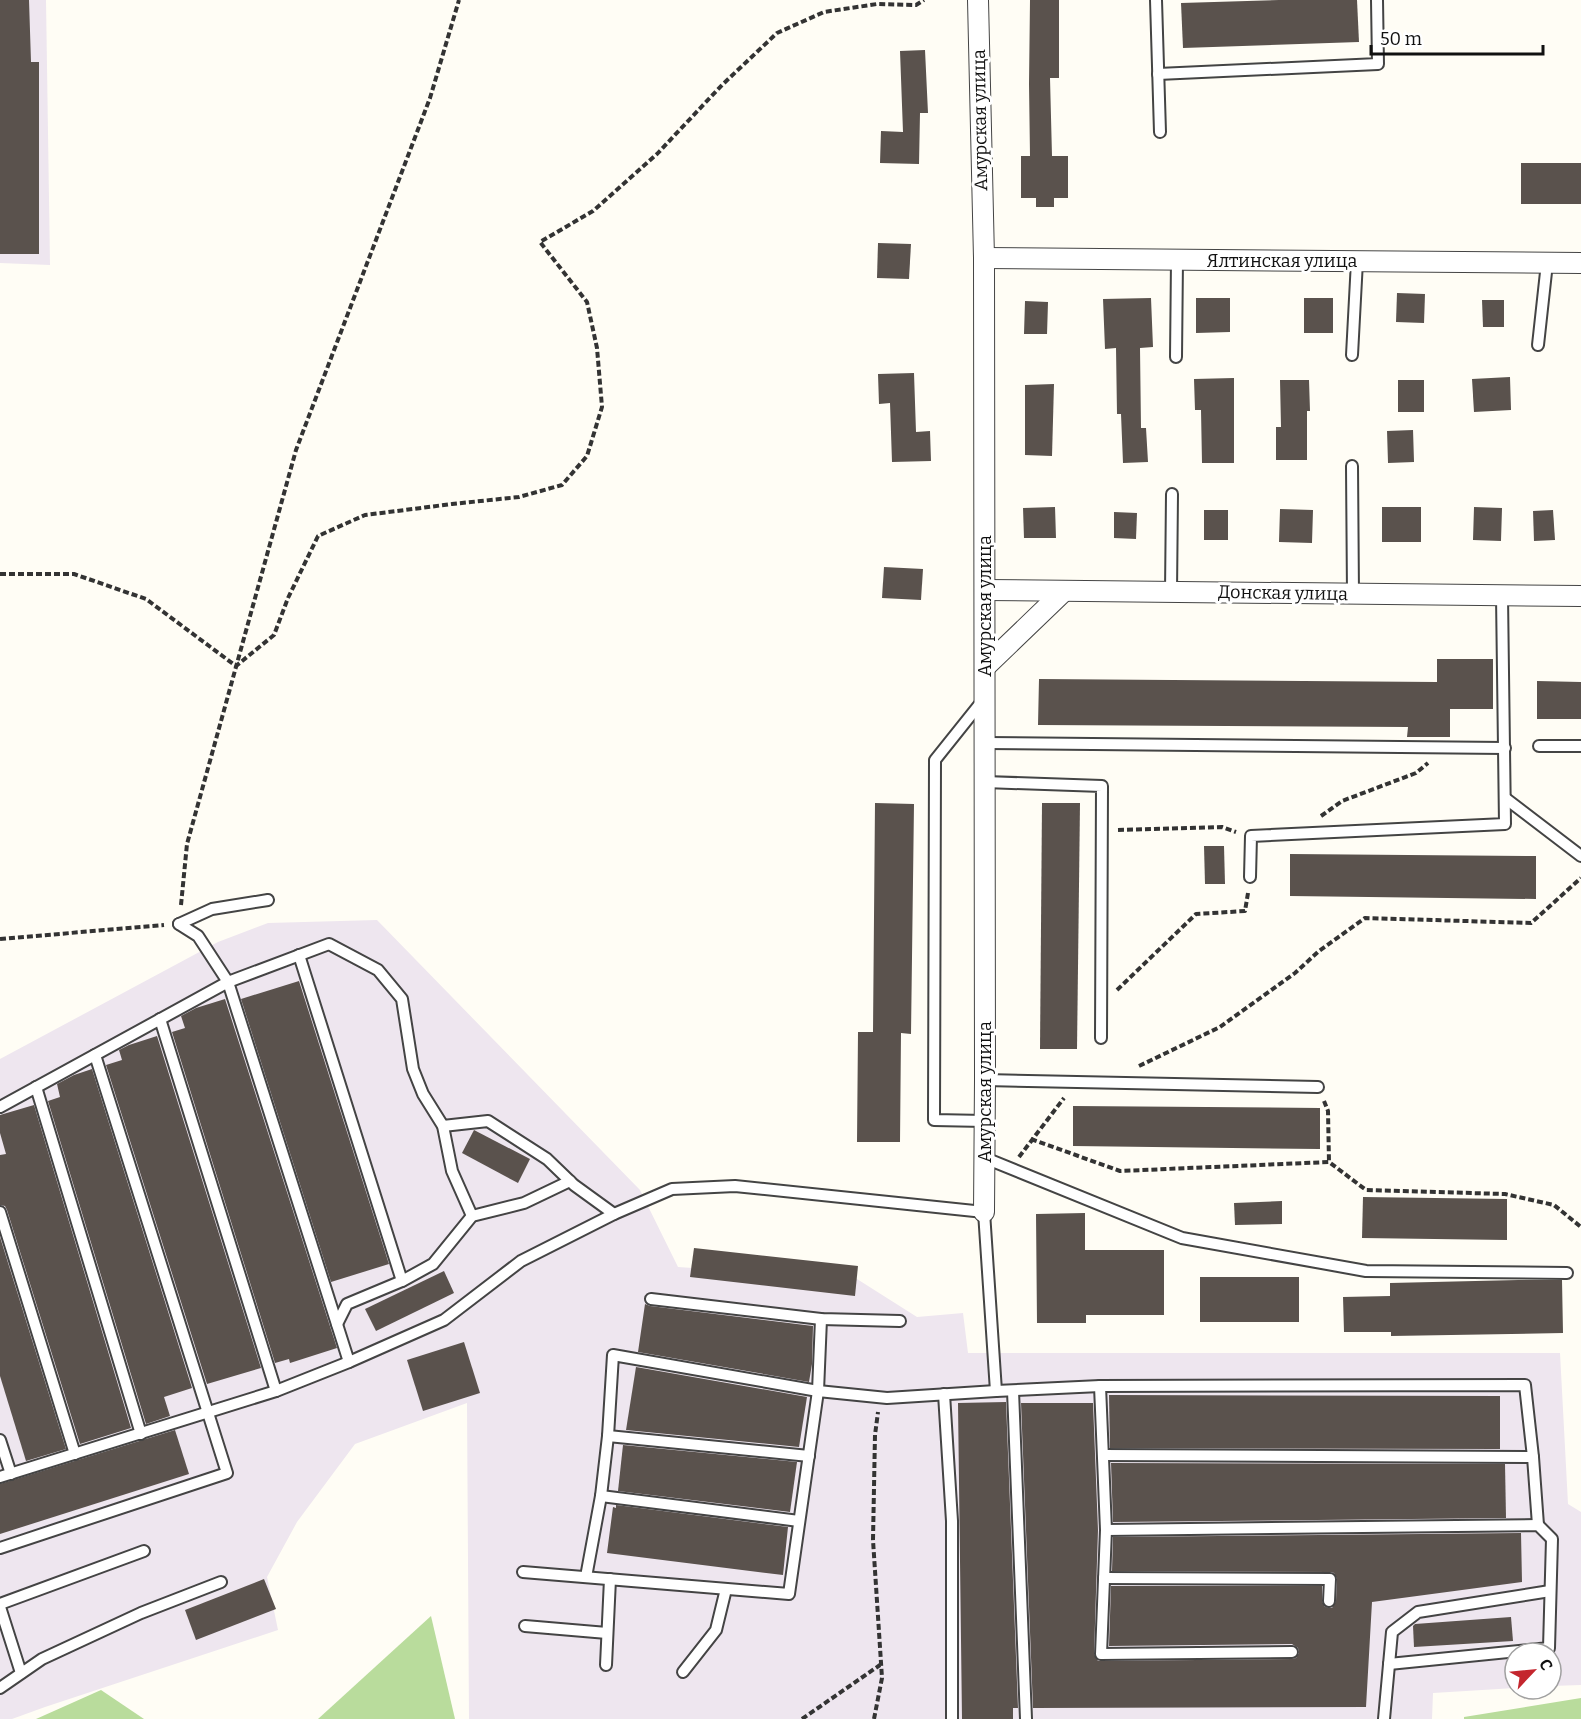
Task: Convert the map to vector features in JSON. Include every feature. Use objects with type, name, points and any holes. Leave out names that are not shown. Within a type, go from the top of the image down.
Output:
[{"type":"street","name":"Амурская улица","points":[[978,0],[984,258],[984,1212]]},
{"type":"street","name":"Ялтинская улица","points":[[984,258],[1581,263]]},
{"type":"street","name":"Донская улица","points":[[985,590],[1581,596]]},
{"type":"street","points":[[985,667],[1064,591]]},
{"type":"lane","points":[[1155,0],[1160,132]]},
{"type":"lane","points":[[1158,74],[1378,64],[1377,0]]},
{"type":"lane","points":[[1176,357],[1177,260]]},
{"type":"lane","points":[[1352,355],[1357,261]]},
{"type":"lane","points":[[1538,345],[1547,263]]},
{"type":"lane","points":[[1352,466],[1353,594]]},
{"type":"lane","points":[[1171,592],[1172,494]]},
{"type":"lane","points":[[1250,877],[1251,836],[1505,824],[1502,596]]},
{"type":"lane","points":[[985,696],[935,760],[934,1120],[985,1121]]},
{"type":"lane","points":[[985,743],[1505,748]]},
{"type":"lane","points":[[1539,746],[1581,746]]},
{"type":"lane","points":[[985,782],[1102,786],[1101,1038]]},
{"type":"lane","points":[[1504,798],[1581,856]]},
{"type":"lane","points":[[179,924],[212,909],[268,900]]},
{"type":"lane","points":[[179,924],[198,936],[228,982],[349,1362]]},
{"type":"lane","points":[[0,1107],[228,982],[329,944],[378,970],[402,999],[413,1069],[423,1094],[443,1126],[452,1171],[472,1216]]},
{"type":"lane","points":[[299,955],[402,1281]]},
{"type":"lane","points":[[160,1019],[276,1391]]},
{"type":"lane","points":[[0,1548],[226,1473],[95,1055]]},
{"type":"lane","points":[[985,1080],[1318,1087]]},
{"type":"lane","points":[[36,1088],[141,1434]]},
{"type":"lane","points":[[443,1126],[488,1121],[547,1159],[614,1214]]},
{"type":"lane","points":[[985,1158],[1182,1238],[1366,1271],[1567,1273]]},
{"type":"lane","points":[[338,1324],[347,1304],[402,1281],[433,1264],[472,1216],[524,1203],[570,1180]]},
{"type":"lane","points":[[0,1440],[6,1476],[276,1391],[444,1320],[521,1261],[614,1214],[672,1189],[735,1186],[984,1212],[996,1390]]},
{"type":"lane","points":[[0,1212],[75,1454]]},
{"type":"lane","points":[[651,1299],[821,1319],[900,1321]]},
{"type":"lane","points":[[524,1572],[789,1594],[818,1391],[821,1319]]},
{"type":"lane","points":[[586,1577],[601,1496],[608,1436],[613,1355],[818,1391],[880,1397],[1100,1386],[1525,1385],[1538,1525],[1552,1539],[1549,1648],[1389,1664]]},
{"type":"lane","points":[[1100,1386],[1106,1530],[1101,1654],[1292,1652]]},
{"type":"lane","points":[[1013,1391],[1026,1719]]},
{"type":"lane","points":[[944,1394],[952,1521],[952,1719]]},
{"type":"lane","points":[[608,1436],[809,1456]]},
{"type":"lane","points":[[1103,1455],[1533,1457]]},
{"type":"lane","points":[[601,1496],[799,1521]]},
{"type":"lane","points":[[1106,1530],[1538,1525]]},
{"type":"lane","points":[[21,1673],[0,1606],[144,1551]]},
{"type":"lane","points":[[1104,1578],[1330,1579],[1329,1601]]},
{"type":"lane","points":[[606,1665],[610,1579]]},
{"type":"lane","points":[[0,1688],[42,1659],[131,1618],[221,1582]]},
{"type":"lane","points":[[683,1672],[716,1630],[726,1589]]},
{"type":"lane","points":[[1384,1719],[1392,1632],[1418,1612],[1550,1592]]},
{"type":"lane","points":[[525,1626],[607,1633]]},
{"type":"path","points":[[0,939],[179,924],[187,843],[296,450],[430,98],[459,0]]},
{"type":"path","points":[[236,666],[274,635],[288,598],[318,536],[365,514],[519,497],[562,484],[587,456],[602,407],[597,348],[588,302],[540,242],[593,211],[657,154],[722,85],[777,33],[824,12],[877,4],[916,5],[924,0]]},
{"type":"path","points":[[0,574],[74,574],[146,599],[236,666]]},
{"type":"path","points":[[1298,833],[1342,801],[1416,773],[1444,748]]},
{"type":"path","points":[[1102,831],[1222,827],[1251,836]]},
{"type":"path","points":[[1101,1006],[1196,914],[1245,911],[1250,877]]},
{"type":"path","points":[[1137,1067],[1220,1027],[1365,918],[1531,923],[1581,878]]},
{"type":"path","points":[[1011,1167],[1077,1082]]},
{"type":"path","points":[[1318,1087],[1328,1111],[1329,1162]]},
{"type":"path","points":[[1031,1139],[1120,1171],[1329,1162],[1366,1190],[1505,1194],[1554,1204],[1581,1227]]},
{"type":"path","points":[[874,1719],[882,1678],[873,1540],[875,1435],[880,1397]]},
{"type":"path","points":[[802,1719],[881,1665]]},
{"type":"shaded area","points":[[0,0],[46,0],[50,265],[0,263]]},
{"type":"shaded area","points":[[377,920],[640,1190],[678,1267],[857,1279],[917,1317],[963,1313],[968,1353],[1560,1353],[1568,1504],[1581,1512],[1581,1685],[1563,1686],[1563,1641],[1503,1641],[1503,1689],[1433,1693],[1432,1719],[469,1719],[467,1403],[355,1444],[297,1522],[267,1577],[278,1630],[12,1719],[0,1719],[0,1059],[218,942],[268,923]]},
{"type":"green space","points":[[431,1616],[455,1719],[318,1719]]},
{"type":"green space","points":[[101,1690],[144,1719],[36,1719]]},
{"type":"green space","points":[[1581,1698],[1581,1719],[1464,1719],[1464,1717]]},
{"type":"building","points":[[0,0],[29,0],[31,62],[39,62],[39,254],[0,254]]},
{"type":"building","points":[[1030,0],[1059,0],[1059,78],[1050,78],[1052,156],[1068,156],[1068,198],[1054,198],[1054,207],[1036,207],[1036,198],[1021,198],[1021,156],[1030,156]]},
{"type":"building","points":[[1357,0],[1359,42],[1183,48],[1181,3]]},
{"type":"building","points":[[925,50],[928,113],[920,113],[919,164],[880,163],[881,131],[903,132],[900,51]]},
{"type":"building","points":[[1521,163],[1581,163],[1581,204],[1521,204]]},
{"type":"building","points":[[878,243],[911,244],[909,279],[877,278]]},
{"type":"building","points":[[1397,293],[1425,294],[1424,323],[1396,322]]},
{"type":"building","points":[[1151,298],[1153,347],[1140,348],[1141,428],[1146,428],[1148,462],[1123,463],[1121,414],[1117,414],[1116,348],[1105,349],[1103,299]]},
{"type":"building","points":[[1196,298],[1230,298],[1230,332],[1196,333]]},
{"type":"building","points":[[1304,298],[1333,298],[1333,333],[1304,333]]},
{"type":"building","points":[[1482,300],[1504,300],[1504,327],[1483,327]]},
{"type":"building","points":[[1025,301],[1048,302],[1047,334],[1024,334]]},
{"type":"building","points":[[914,373],[916,432],[930,431],[931,461],[892,462],[890,403],[879,404],[878,374]]},
{"type":"building","points":[[1510,377],[1511,410],[1474,412],[1472,379]]},
{"type":"building","points":[[1234,378],[1234,463],[1202,463],[1201,410],[1195,410],[1194,379]]},
{"type":"building","points":[[1280,380],[1309,380],[1307,460],[1276,460],[1276,427],[1281,427]]},
{"type":"building","points":[[1398,380],[1424,380],[1424,412],[1398,412]]},
{"type":"building","points":[[1054,384],[1052,456],[1025,455],[1025,385]]},
{"type":"building","points":[[1413,430],[1414,462],[1388,463],[1387,431]]},
{"type":"building","points":[[1055,507],[1056,538],[1024,538],[1023,508]]},
{"type":"building","points":[[1382,507],[1421,507],[1421,542],[1382,542]]},
{"type":"building","points":[[1474,507],[1502,508],[1501,541],[1473,540]]},
{"type":"building","points":[[1280,509],[1313,510],[1312,543],[1279,542]]},
{"type":"building","points":[[1204,510],[1228,510],[1228,540],[1204,540]]},
{"type":"building","points":[[1553,510],[1555,540],[1534,541],[1533,511]]},
{"type":"building","points":[[1114,512],[1137,513],[1136,539],[1114,538]]},
{"type":"building","points":[[884,567],[923,569],[921,600],[882,598]]},
{"type":"building","points":[[1437,659],[1493,659],[1493,709],[1450,709],[1450,737],[1407,737],[1408,727],[1038,725],[1039,679],[1437,682]]},
{"type":"building","points":[[1537,681],[1581,682],[1581,719],[1537,719]]},
{"type":"building","points":[[875,803],[914,804],[911,1034],[901,1033],[900,1142],[857,1142],[858,1032],[873,1032]]},
{"type":"building","points":[[1042,803],[1080,803],[1077,1049],[1040,1049]]},
{"type":"building","points":[[1204,846],[1224,846],[1225,884],[1205,884]]},
{"type":"building","points":[[1290,854],[1536,856],[1536,899],[1290,896]]},
{"type":"building","points":[[299,981],[389,1264],[331,1282],[241,999]]},
{"type":"building","points":[[225,999],[337,1348],[290,1363],[289,1359],[275,1363],[172,1032],[185,1028],[181,1016],[196,1008]]},
{"type":"building","points":[[157,1036],[261,1368],[207,1384],[106,1065],[122,1060],[119,1050]]},
{"type":"building","points":[[92,1069],[192,1388],[164,1397],[170,1416],[146,1424],[48,1101],[60,1097],[57,1084]]},
{"type":"building","points":[[34,1105],[131,1428],[80,1444],[7,1210],[5,1206],[0,1205],[0,1155],[6,1154],[0,1133],[0,1115]]},
{"type":"building","points":[[1073,1106],[1320,1108],[1320,1149],[1073,1146]]},
{"type":"building","points":[[474,1130],[530,1159],[518,1183],[462,1153]]},
{"type":"building","points":[[1363,1197],[1507,1199],[1507,1240],[1362,1238]]},
{"type":"building","points":[[1282,1201],[1282,1224],[1235,1225],[1234,1203]]},
{"type":"building","points":[[1085,1213],[1085,1250],[1164,1250],[1164,1315],[1086,1315],[1086,1323],[1037,1323],[1036,1214]]},
{"type":"building","points":[[0,1237],[66,1449],[26,1461],[0,1376]]},
{"type":"building","points":[[694,1248],[858,1266],[855,1296],[690,1277]]},
{"type":"building","points":[[444,1271],[454,1293],[376,1331],[365,1309]]},
{"type":"building","points":[[1200,1277],[1299,1277],[1299,1322],[1200,1322]]},
{"type":"building","points":[[1562,1280],[1563,1333],[1391,1336],[1391,1332],[1344,1332],[1343,1297],[1390,1296],[1390,1283]]},
{"type":"building","points":[[645,1304],[813,1326],[809,1382],[638,1352]]},
{"type":"building","points":[[464,1342],[480,1393],[423,1411],[407,1360]]},
{"type":"building","points":[[636,1367],[807,1397],[799,1447],[626,1430]]},
{"type":"building","points":[[1109,1395],[1500,1396],[1500,1449],[1110,1448]]},
{"type":"building","points":[[1006,1402],[1018,1708],[1013,1708],[1013,1719],[962,1719],[958,1403]]},
{"type":"building","points":[[1021,1403],[1093,1403],[1098,1530],[1094,1654],[1098,1661],[1292,1659],[1296,1658],[1299,1653],[1298,1648],[1292,1644],[1109,1646],[1111,1586],[1322,1586],[1322,1601],[1325,1607],[1332,1608],[1336,1601],[1337,1579],[1331,1572],[1112,1571],[1113,1537],[1521,1533],[1522,1582],[1372,1602],[1366,1707],[1033,1708]]},
{"type":"building","points":[[175,1430],[189,1474],[0,1534],[0,1484]]},
{"type":"building","points":[[623,1445],[797,1462],[790,1512],[618,1491]]},
{"type":"building","points":[[1111,1463],[1505,1464],[1506,1518],[1113,1522]]},
{"type":"building","points":[[616,1505],[788,1527],[783,1575],[607,1553],[613,1507],[616,1508]]},
{"type":"building","points":[[264,1579],[276,1609],[196,1640],[185,1610]]},
{"type":"building","points":[[1511,1617],[1513,1641],[1414,1647],[1413,1626],[1415,1624]]}]
